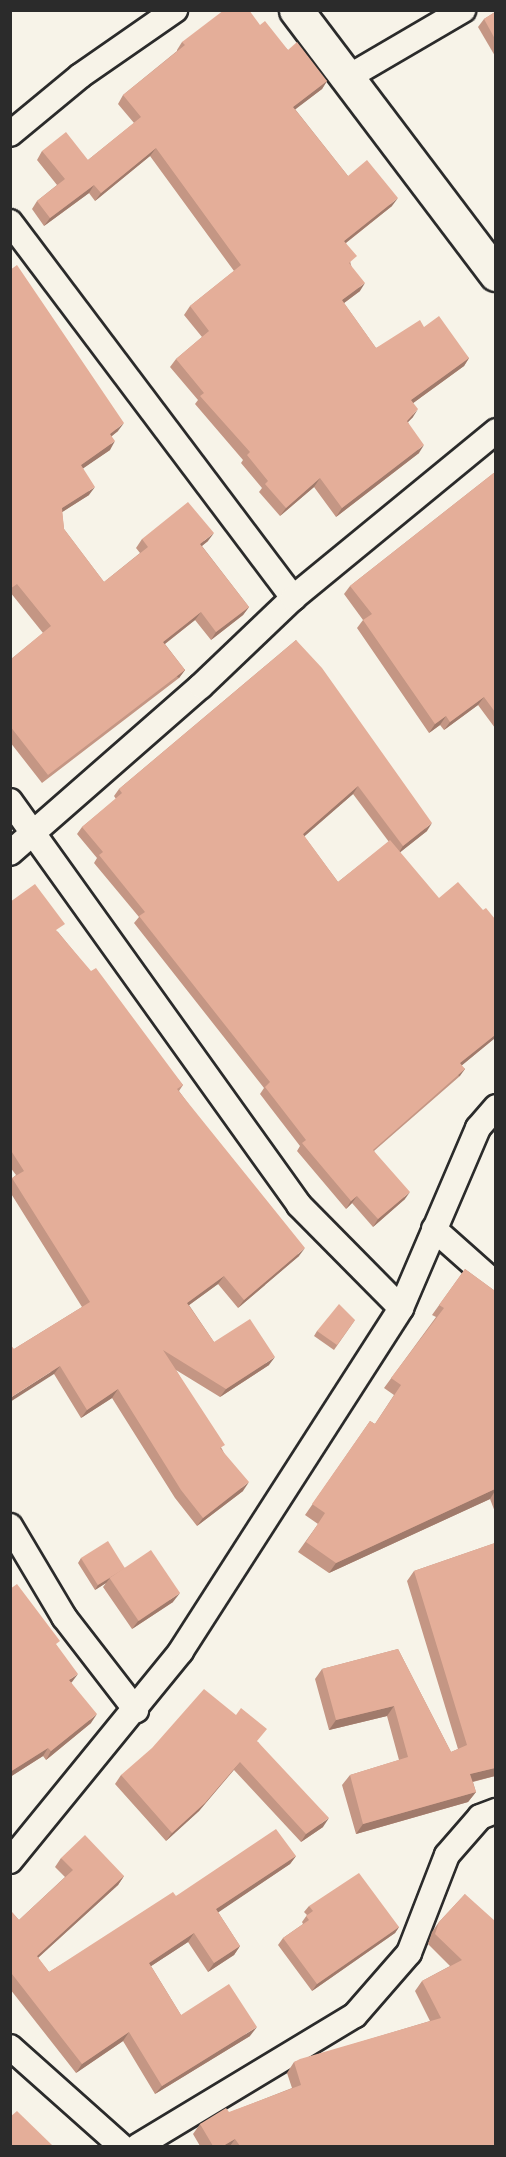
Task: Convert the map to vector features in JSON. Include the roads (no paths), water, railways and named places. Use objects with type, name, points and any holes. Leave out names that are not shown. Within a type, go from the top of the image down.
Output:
[{"type":"main road","points":[[296,10],[345,79],[495,274]]},
{"type":"street","points":[[10,134],[80,76],[175,10]]},
{"type":"street","points":[[345,79],[464,10]]},
{"type":"street","points":[[10,222],[293,598]]},
{"type":"street","points":[[10,853],[201,686],[293,598],[495,431]]},
{"type":"street","points":[[10,801],[299,1205],[401,1308]]},
{"type":"street","points":[[10,1861],[136,1710],[181,1651],[401,1308],[478,1128],[495,1107]]},
{"type":"street","points":[[434,1229],[495,1284]]},
{"type":"street","points":[[10,1526],[64,1617],[136,1710]]},
{"type":"street","points":[[138,2146],[355,2015],[409,1953],[447,1856],[480,1817],[495,1811]]},
{"type":"street","points":[[10,2047],[121,2146]]}]
